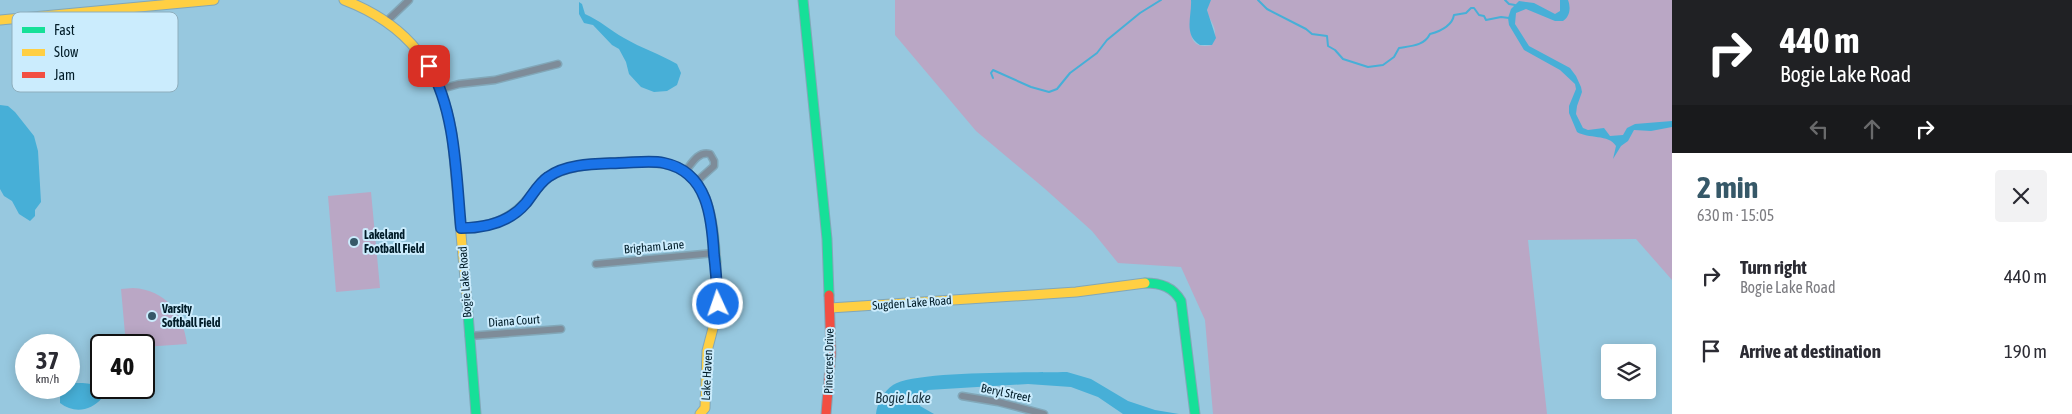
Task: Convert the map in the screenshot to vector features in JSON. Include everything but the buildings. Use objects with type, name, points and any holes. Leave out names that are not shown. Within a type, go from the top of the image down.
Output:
[{"type":"street","points":[[86,12],[214,0]]},
{"type":"street","name":"Bogie Lake Road","points":[[344,0],[366,9],[387,21],[417,49],[441,89],[451,129],[476,414]]},
{"type":"street","points":[[387,21],[409,0]]},
{"type":"street","points":[[802,0],[827,239],[830,308]]},
{"type":"street","points":[[441,89],[459,84],[494,80],[558,64]]},
{"type":"street","points":[[685,172],[699,155],[704,153],[710,154],[714,160],[714,166],[696,182]]},
{"type":"street","name":"Lake Haven","points":[[461,228],[489,226],[510,217],[519,210],[548,176],[562,170],[580,166],[663,162],[685,172],[696,182],[705,196],[710,212],[714,253],[717,313],[706,356],[705,408],[700,414]]},
{"type":"street","name":"Brigham Lane","points":[[596,264],[714,253]]},
{"type":"street","name":"Sugden Lake Road","points":[[830,308],[890,306],[1088,291],[1150,283],[1169,286],[1178,294],[1182,301],[1196,414]]},
{"type":"street","name":"Pinecrest Drive","points":[[826,414],[831,354],[830,308]]},
{"type":"street","name":"Diana Court","points":[[469,336],[561,329]]},
{"type":"street","name":"Beryl Street","points":[[962,396],[1044,414]]},
{"type":"shaded area","points":[[895,0],[1191,0],[1190,24],[1192,38],[1202,46],[1212,45],[1215,35],[1207,9],[1211,0],[1672,0],[1672,280],[1636,239],[1528,240],[1547,414],[1213,414],[1205,320],[1181,267],[1118,263],[1092,231],[976,131],[895,35]]},
{"type":"shaded area","name":"Lakeland Football Field","points":[[371,192],[380,288],[336,292],[328,196]]},
{"type":"shaded area","name":"Varsity Softball Field","points":[[121,289],[145,290],[164,298],[182,322],[187,344],[155,346],[155,334],[125,334]]},
{"type":"water","points":[[1191,0],[1211,0],[1207,10],[1216,38],[1212,45],[1200,45],[1192,36],[1190,31]]},
{"type":"water","points":[[1560,0],[1568,0],[1569,6],[1569,12],[1563,21],[1555,21],[1526,9],[1516,13],[1515,24],[1529,46],[1570,68],[1576,76],[1582,92],[1576,114],[1583,128],[1588,130],[1604,128],[1610,136],[1623,135],[1627,128],[1635,124],[1672,121],[1672,127],[1651,131],[1634,130],[1628,141],[1621,146],[1613,159],[1616,146],[1613,142],[1577,132],[1569,113],[1569,106],[1576,89],[1575,84],[1560,70],[1524,50],[1509,25],[1508,18],[1511,9],[1519,1],[1534,3],[1555,14],[1560,11]]},
{"type":"water","points":[[579,2],[582,4],[585,14],[630,42],[677,64],[681,73],[677,85],[667,91],[654,92],[641,87],[629,74],[626,62],[619,49],[612,45],[593,25],[584,23],[579,14]]},
{"type":"water","points":[[0,105],[8,106],[15,112],[34,136],[38,151],[41,202],[35,210],[35,216],[30,221],[19,214],[12,201],[4,196],[0,189]]},
{"type":"water","name":"Bogie Lake","points":[[1067,372],[1091,379],[1128,401],[1155,410],[1179,414],[1123,414],[1098,397],[1071,387],[1028,384],[928,390],[921,396],[920,406],[934,414],[876,414],[879,402],[884,394],[893,385],[905,380],[949,375]]},
{"type":"water","points":[[80,383],[90,384],[90,399],[101,399],[93,406],[82,410],[71,409],[60,403],[60,399],[80,399]]},
{"type":"waterway","points":[[993,78],[991,73],[993,70],[1031,87],[1049,92],[1057,89],[1070,73],[1097,53],[1107,40],[1140,13],[1161,0]]},
{"type":"waterway","points":[[1258,0],[1267,9],[1312,34],[1327,36],[1328,46],[1335,50],[1343,59],[1368,67],[1383,65],[1394,57],[1399,48],[1421,43],[1430,34],[1442,30],[1448,25],[1454,15],[1466,13],[1471,8],[1474,8],[1486,20],[1501,17],[1509,18]]},
{"type":"waterway","points":[[1505,0],[1509,4],[1515,5]]},
{"type":"traffic: fast","points":[[803,0],[827,239],[829,295]]},
{"type":"traffic: fast","points":[[461,228],[490,224],[507,217],[522,206],[544,181],[561,171],[574,167],[604,163],[661,163],[677,167],[690,175],[699,186],[706,200],[710,215],[716,262]]},
{"type":"traffic: fast","points":[[1145,283],[1166,287],[1174,292],[1181,301],[1195,414]]},
{"type":"traffic: fast","points":[[467,301],[476,414]]},
{"type":"traffic: slow","points":[[86,12],[214,0]]},
{"type":"traffic: slow","points":[[344,0],[366,10],[403,35],[430,68],[439,88],[447,110],[452,134],[467,301]]},
{"type":"traffic: slow","points":[[0,20],[12,19]]},
{"type":"traffic: slow","points":[[700,414],[705,408],[707,351],[717,313],[716,262]]},
{"type":"traffic: slow","points":[[830,308],[1076,292],[1145,283]]},
{"type":"traffic: jam","points":[[826,414],[831,354],[829,295]]},
{"type":"place","name":"Lakeland Football Field","points":[[354,242]]},
{"type":"place","name":"Varsity Softball Field","points":[[152,316]]},
{"type":"route","points":[[429,66],[441,89],[448,112],[461,228],[489,226],[510,217],[527,202],[548,176],[562,170],[580,166],[663,162],[676,166],[685,172],[696,182],[705,196],[713,226],[718,304]]}]
